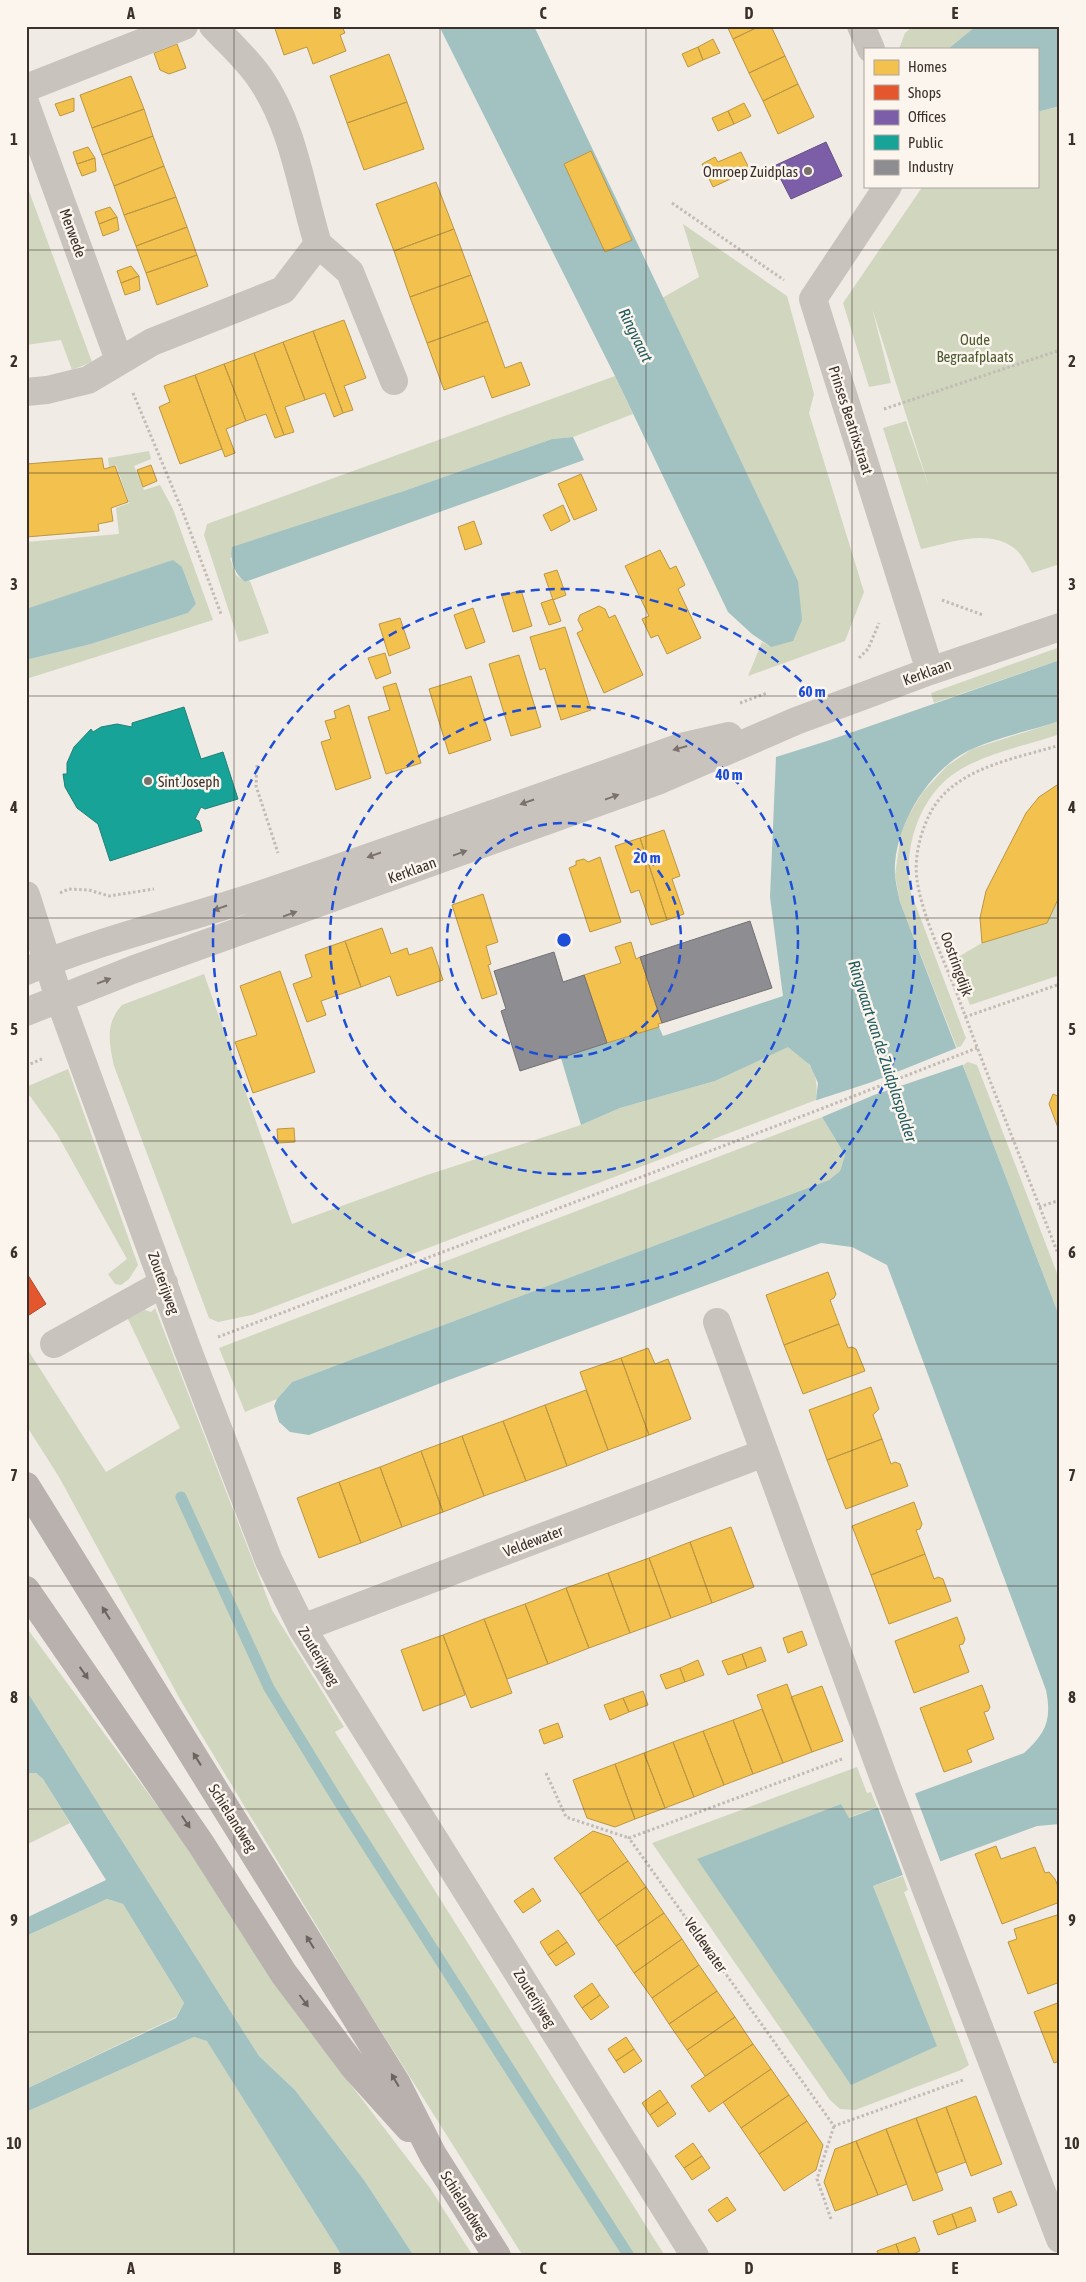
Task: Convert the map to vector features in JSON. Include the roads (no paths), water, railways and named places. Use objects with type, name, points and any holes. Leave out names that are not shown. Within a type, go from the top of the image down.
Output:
[{"type":"main road","name":"Schielandweg","points":[[26,1486],[397,2084],[433,2155],[497,2256]]},
{"type":"main road","name":"Schielandweg","points":[[26,1590],[201,1844],[284,1974],[354,2067],[433,2155]]},
{"type":"street","points":[[26,88],[184,26]]},
{"type":"street","points":[[213,26],[260,78],[283,121],[318,244],[350,272],[394,381]]},
{"type":"street","name":"Merwede","points":[[26,105],[119,360]]},
{"type":"street","name":"Prinses Beatrixstraat","points":[[887,188],[813,299],[930,671]]},
{"type":"street","points":[[26,392],[47,390],[88,380],[152,342],[283,290],[318,244]]},
{"type":"street","name":"Kerklaan","points":[[26,1012],[132,970],[660,780],[796,720],[930,671],[1060,627]]},
{"type":"street","name":"Kerklaan","points":[[37,966],[307,879],[681,747],[796,720]]},
{"type":"street","name":"Zouterijweg","points":[[26,895],[37,966],[59,998],[187,1348],[270,1561],[302,1628],[695,2256]]},
{"type":"street","points":[[54,1344],[164,1283]]},
{"type":"street","points":[[717,1322],[886,1787],[926,1885],[994,2069],[1060,2239]]},
{"type":"street","name":"Veldewater","points":[[302,1628],[764,1453]]},
{"type":"water","name":"Ringvaart","points":[[439,26],[534,26],[798,581],[802,620],[793,641],[771,647],[752,634],[728,612],[615,376]]},
{"type":"water","points":[[976,26],[1060,26],[1060,106],[1038,112],[1038,48],[949,48]]},
{"type":"water","points":[[573,437],[584,460],[245,582],[238,575],[234,567],[232,547],[401,492],[552,439]]},
{"type":"water","points":[[173,560],[182,567],[196,604],[188,613],[91,644],[26,660],[26,609]]},
{"type":"water","name":"Ringvaart van de Zuidplaspolder","points":[[1060,660],[1060,721],[1004,737],[972,749],[956,758],[941,770],[916,802],[907,820],[900,839],[895,876],[900,902],[1060,1318],[1060,1824],[1037,1826],[873,1886],[937,2046],[851,2085],[697,1859],[841,1804],[849,1818],[1024,1753],[1038,1739],[1046,1725],[1048,1710],[1046,1690],[887,1265],[852,1247],[821,1243],[446,1381],[309,1435],[290,1432],[279,1422],[274,1406],[277,1399],[292,1382],[829,1180],[840,1171],[845,1155],[822,1117],[816,1100],[818,1083],[810,1065],[788,1047],[715,1081],[620,1108],[581,1125],[561,1058],[659,1027],[663,1036],[783,996],[770,897],[776,757]]},
{"type":"water","points":[[26,1690],[259,2056],[295,2090],[364,2180],[414,2256],[342,2256],[207,2041],[194,2037],[26,2112],[26,2089],[176,2018],[184,2003],[123,1904],[107,1899],[26,1936],[26,1918],[106,1880],[43,1779],[36,1773],[26,1773]]},
{"type":"waterway","points":[[181,1497],[269,1688],[337,1799],[629,2256]]},
{"type":"place","name":"Omroep Zuidplas","points":[[808,171]]},
{"type":"place","name":"Sint Joseph","points":[[148,781]]},
{"type":"park label","name":"Oude Begraafplaats","points":[[975,348]]}]
